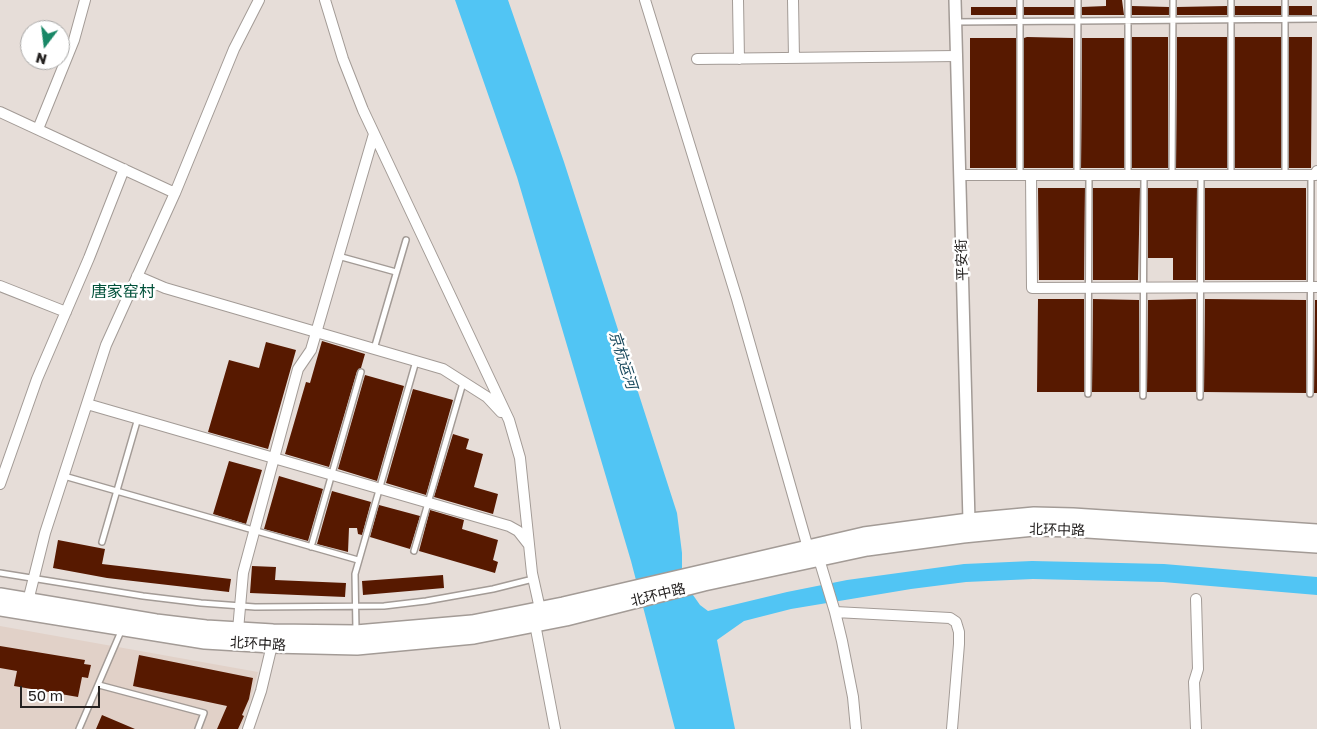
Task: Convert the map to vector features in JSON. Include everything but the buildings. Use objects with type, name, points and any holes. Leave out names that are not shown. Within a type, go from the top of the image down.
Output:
[{"type":"main road","name":"北环中路","points":[[814,553],[864,535],[969,521],[1034,515],[1317,532]]},
{"type":"main road","name":"北环中路","points":[[0,608],[205,641],[272,646],[357,646],[474,636],[535,624],[622,597],[814,553],[1034,528],[1127,532],[1317,546]]},
{"type":"main road","name":"北环中路","points":[[0,596],[156,622],[273,632],[356,633],[472,623],[540,609],[622,597]]},
{"type":"street","points":[[38,129],[74,40],[85,0]]},
{"type":"street","points":[[28,601],[45,533],[106,345],[175,192],[234,48],[259,0]]},
{"type":"street","points":[[325,0],[343,59],[374,134],[509,420],[520,458],[534,579],[540,609]]},
{"type":"street","points":[[645,0],[814,553],[835,612],[853,697],[856,729]]},
{"type":"street","points":[[738,0],[739,59]]},
{"type":"street","points":[[793,0],[794,58]]},
{"type":"street","name":"平安街","points":[[956,0],[969,521]]},
{"type":"street","points":[[697,59],[956,56]]},
{"type":"street","points":[[0,112],[175,192]]},
{"type":"street","points":[[238,630],[243,573],[298,369],[311,350],[374,134]]},
{"type":"street","points":[[0,484],[37,379],[124,169]]},
{"type":"street","points":[[960,175],[1285,175],[1314,173]]},
{"type":"street","points":[[1031,175],[1032,288],[1314,287]]},
{"type":"street","points":[[137,276],[147,282],[165,288],[443,369],[487,398],[509,420]]},
{"type":"street","points":[[0,286],[66,312]]},
{"type":"street","points":[[87,404],[509,526],[518,531],[530,546]]},
{"type":"street","points":[[1196,599],[1198,669],[1194,682],[1196,729]]},
{"type":"street","points":[[835,612],[950,618],[956,622],[959,632],[959,644],[952,729]]},
{"type":"street","points":[[535,624],[555,729]]},
{"type":"street","points":[[248,729],[261,691],[272,646]]},
{"type":"lane","points":[[1020,0],[1020,175]]},
{"type":"lane","points":[[1077,175],[1078,0]]},
{"type":"lane","points":[[1128,0],[1128,175]]},
{"type":"lane","points":[[1172,175],[1173,0]]},
{"type":"lane","points":[[1231,0],[1231,175]]},
{"type":"lane","points":[[1285,0],[1285,175]]},
{"type":"lane","points":[[956,22],[1317,19]]},
{"type":"lane","points":[[1310,394],[1314,287],[1314,173]]},
{"type":"lane","points":[[1088,394],[1089,175]]},
{"type":"lane","points":[[1143,396],[1144,175]]},
{"type":"lane","points":[[1200,397],[1201,175]]},
{"type":"lane","points":[[374,349],[406,240]]},
{"type":"lane","points":[[338,256],[396,272]]},
{"type":"lane","points":[[356,633],[355,574],[358,560],[416,361]]},
{"type":"lane","points":[[311,547],[361,372]]},
{"type":"lane","points":[[414,551],[462,383]]},
{"type":"lane","points":[[102,542],[138,418]]},
{"type":"lane","points":[[64,476],[358,560]]},
{"type":"lane","points":[[0,573],[143,596],[240,606],[384,606],[426,601],[493,589],[534,579]]},
{"type":"lane","points":[[79,729],[122,629]]},
{"type":"lane","points":[[98,685],[204,713],[198,729]]},
{"type":"shaded area","points":[[0,626],[258,672],[246,716],[240,729],[0,729]]},
{"type":"water","name":"京杭运河","points":[[455,0],[508,0],[564,162],[677,513],[682,569],[693,595],[700,605],[708,611],[847,580],[964,564],[1032,561],[1164,564],[1317,577],[1317,595],[1163,582],[1033,579],[966,582],[791,609],[744,621],[717,640],[735,729],[675,729],[631,561],[517,177]]},
{"type":"district","name":"唐家窑村","points":[[123,292]]}]
